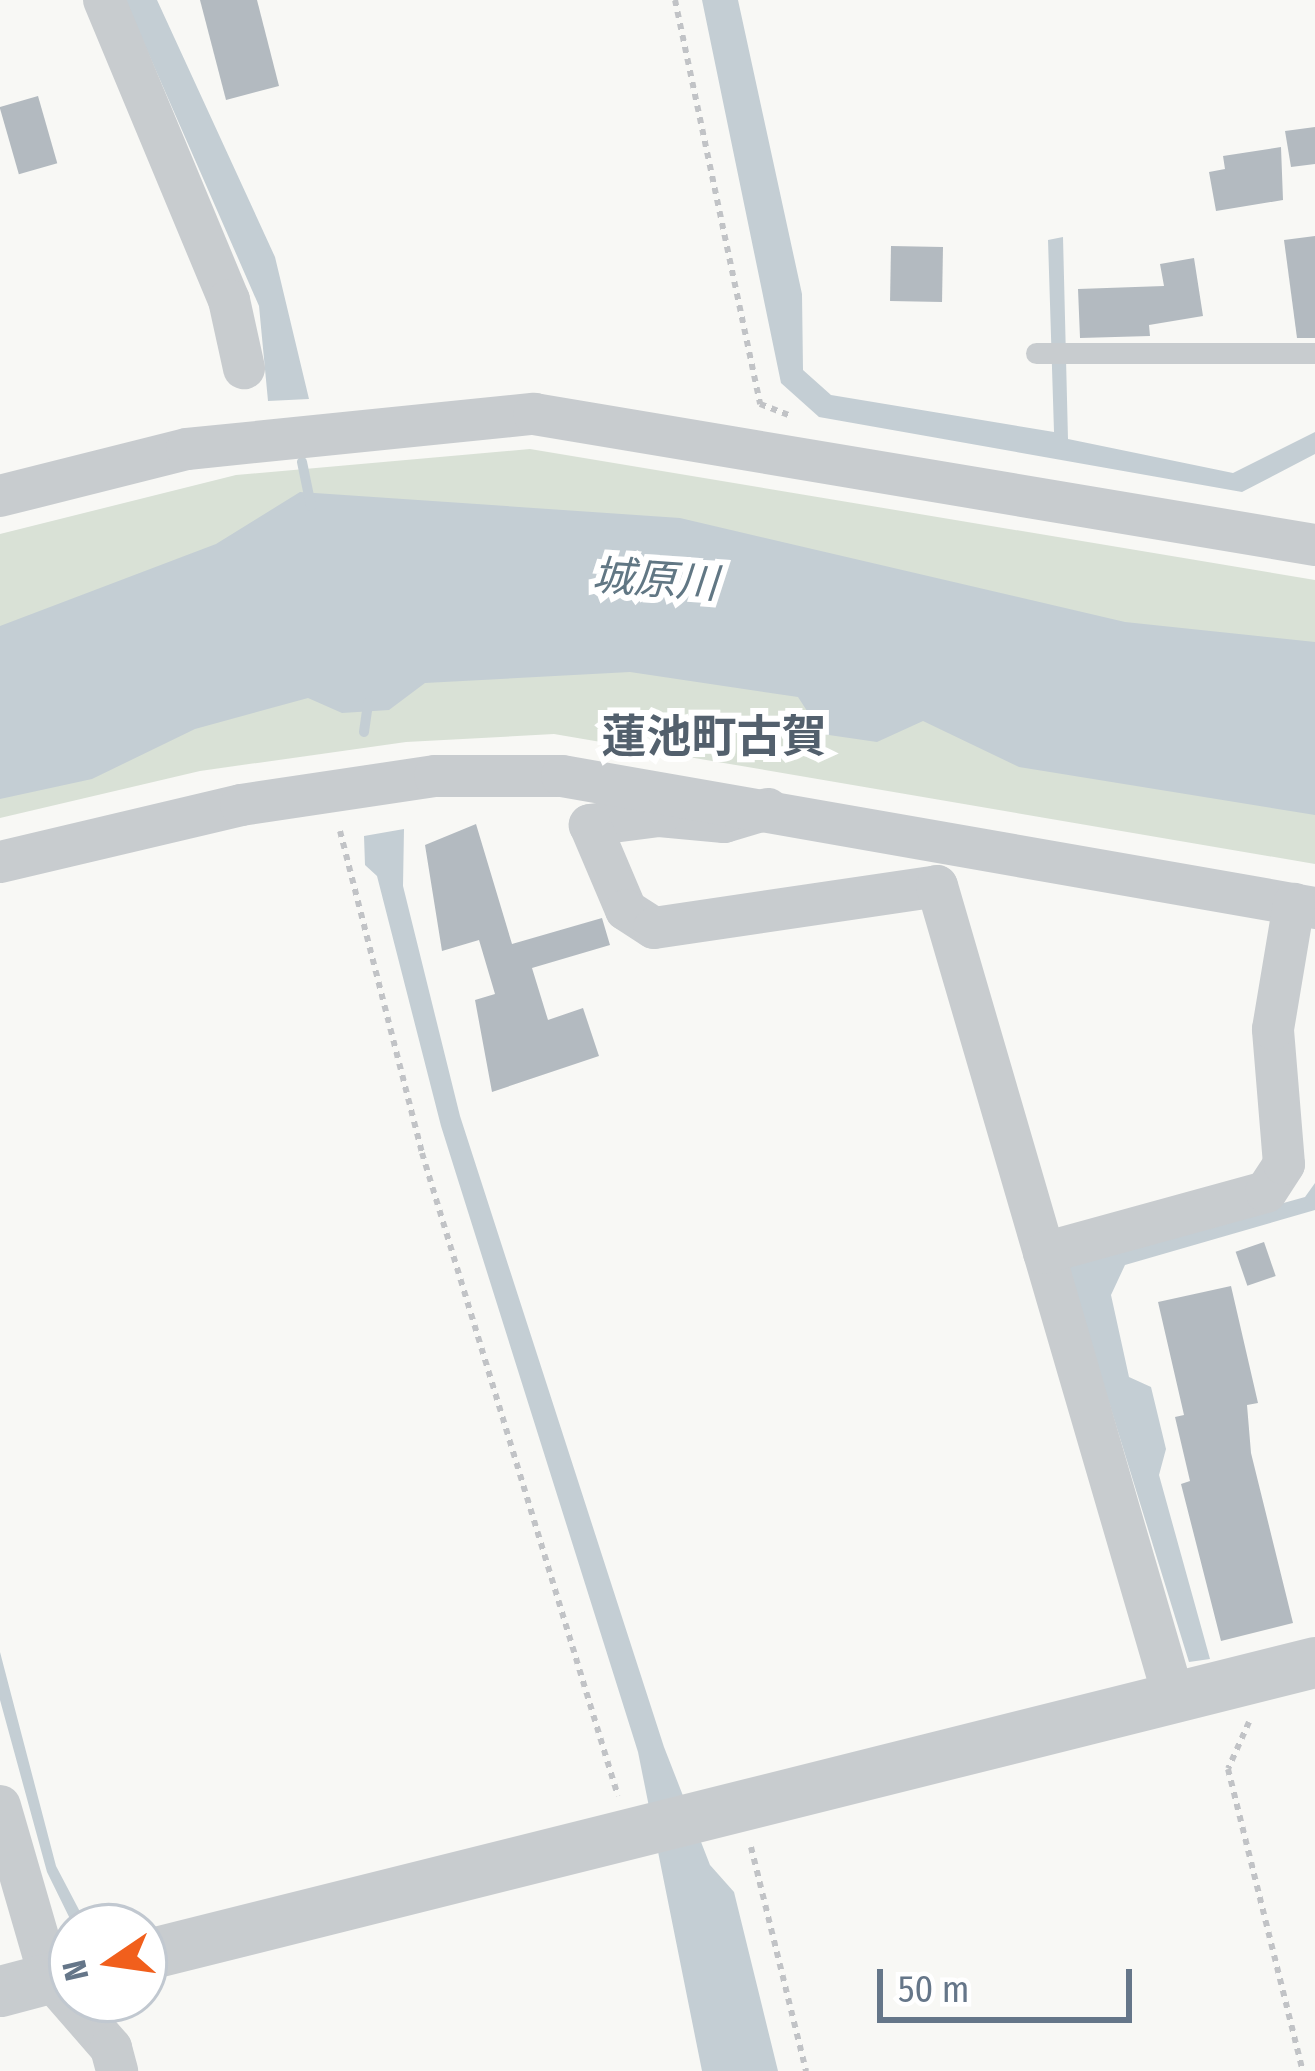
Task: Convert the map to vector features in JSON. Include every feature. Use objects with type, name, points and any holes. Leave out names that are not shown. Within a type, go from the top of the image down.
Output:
[{"type":"street","points":[[104,0],[230,300],[244,368]]},
{"type":"street","points":[[0,496],[188,449],[534,414],[1315,545]]},
{"type":"street","points":[[0,862],[241,805],[435,776],[562,776],[1304,906],[1273,1029],[1284,1164],[1266,1192],[1044,1253]]},
{"type":"street","points":[[768,809],[724,822],[659,816],[590,825],[626,910],[654,928],[937,886],[1174,1698]]},
{"type":"street","points":[[168,1948],[1315,1662]]},
{"type":"street","points":[[0,1806],[48,1939]]},
{"type":"street","points":[[0,1991],[48,1978]]},
{"type":"street","points":[[94,2023],[111,2048],[117,2071]]},
{"type":"lane","points":[[1036,353],[1315,353]]},
{"type":"path","points":[[675,0],[760,404],[801,419]]},
{"type":"path","points":[[357,826],[338,831],[422,1153],[680,1821],[806,2071]]},
{"type":"path","points":[[1251,1678],[1254,1711],[1228,1769],[1303,2071]]},
{"type":"shaded area","points":[[530,449],[1315,580],[1315,665],[0,670],[0,534],[236,475]]},
{"type":"shaded area","points":[[632,643],[1315,804],[1315,864],[554,734],[406,742],[200,771],[0,818],[0,778],[408,652]]},
{"type":"water","points":[[125,0],[157,0],[275,257],[309,399],[268,401],[259,306]]},
{"type":"water","points":[[702,0],[738,0],[802,294],[803,370],[831,395],[1054,432],[1048,240],[1063,237],[1068,439],[1233,473],[1315,432],[1315,454],[1242,492],[819,417],[781,383]]},
{"type":"water","name":"城原川","points":[[300,492],[680,518],[1125,622],[1315,642],[1315,815],[1019,767],[923,721],[877,742],[822,734],[798,697],[630,672],[425,683],[389,710],[342,713],[308,698],[195,729],[92,779],[0,799],[0,626],[216,544]]},
{"type":"water","points":[[404,829],[403,886],[460,1116],[664,1747],[710,1865],[734,1892],[778,2071],[702,2071],[638,1752],[441,1126],[377,876],[365,865],[364,836]]},
{"type":"water","points":[[1315,1183],[1315,1210],[1125,1265],[1111,1295],[1129,1377],[1151,1387],[1166,1449],[1159,1475],[1210,1659],[1189,1662],[1066,1263],[1305,1197]]},
{"type":"water","points":[[0,1652],[56,1866],[75,1903],[62,1903],[47,1872],[0,1700]]},
{"type":"building","points":[[200,0],[257,0],[279,86],[226,100]]},
{"type":"building","points":[[38,96],[57,163],[19,174],[0,107]]},
{"type":"building","points":[[1315,127],[1315,164],[1291,167],[1285,131]]},
{"type":"building","points":[[1281,147],[1283,200],[1216,211],[1209,172],[1225,169],[1223,156]]},
{"type":"building","points":[[1315,236],[1315,338],[1297,338],[1284,240]]},
{"type":"building","points":[[891,246],[943,247],[942,302],[890,301]]},
{"type":"building","points":[[1194,258],[1203,316],[1149,325],[1150,336],[1080,338],[1078,289],[1164,286],[1160,264]]},
{"type":"building","points":[[476,824],[512,944],[602,918],[610,945],[532,968],[548,1020],[583,1008],[599,1056],[492,1092],[475,1000],[495,994],[479,940],[442,951],[425,845]]},
{"type":"building","points":[[1264,1242],[1276,1276],[1247,1286],[1236,1252]]},
{"type":"building","points":[[1231,1286],[1258,1403],[1247,1405],[1251,1453],[1293,1623],[1221,1641],[1181,1484],[1190,1481],[1175,1417],[1184,1415],[1158,1302]]},
{"type":"waterway","points":[[302,462],[311,506]]},
{"type":"waterway","points":[[364,732],[368,702]]},
{"type":"district","name":"蓮池町古賀","points":[[714,738]]}]
